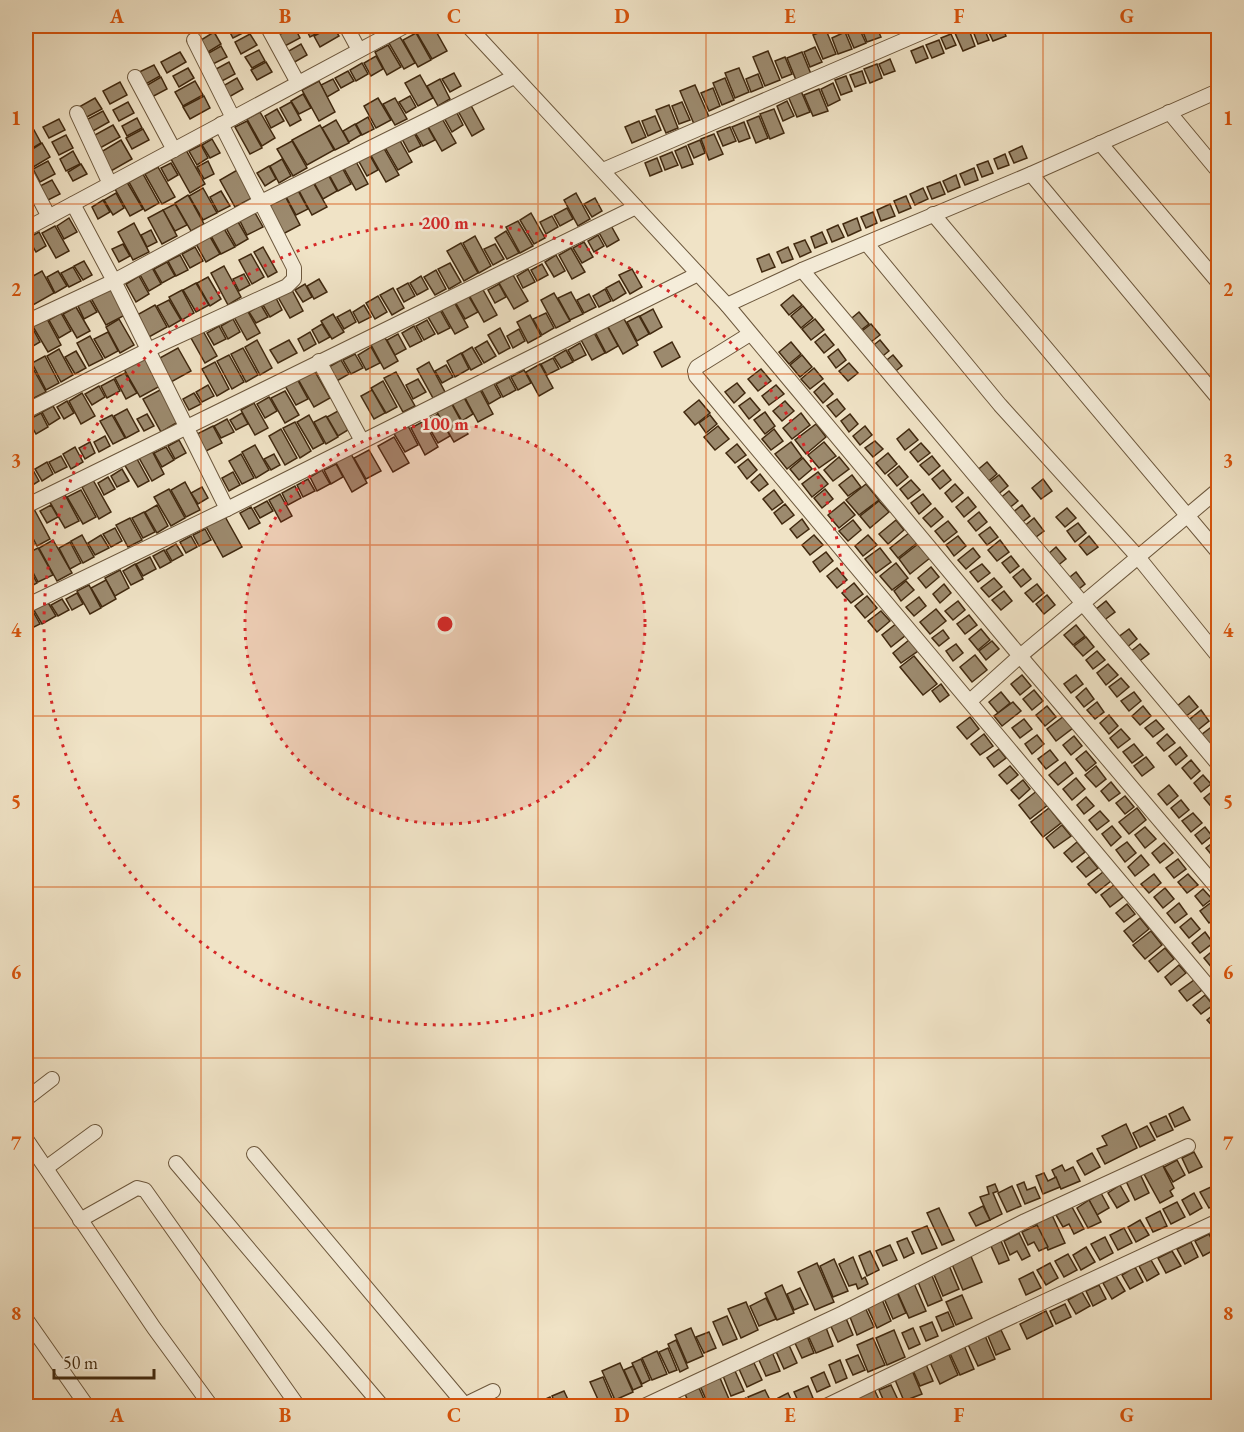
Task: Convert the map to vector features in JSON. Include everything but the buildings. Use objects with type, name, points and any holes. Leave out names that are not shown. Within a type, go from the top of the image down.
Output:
[{"type":"street","points":[[267,26],[298,83]]},
{"type":"street","points":[[346,26],[359,50]]},
{"type":"street","points":[[26,229],[405,26]]},
{"type":"street","points":[[468,26],[727,305],[1218,889]]},
{"type":"street","points":[[603,170],[937,26]]},
{"type":"street","points":[[26,411],[286,285],[294,279],[296,273],[294,268],[259,203],[194,40]]},
{"type":"street","points":[[26,322],[114,281],[259,203],[513,76]]},
{"type":"street","points":[[135,77],[174,150]]},
{"type":"street","points":[[727,305],[802,270],[1031,174],[1218,91]]},
{"type":"street","points":[[1169,112],[1218,171]]},
{"type":"street","points":[[76,113],[110,184]]},
{"type":"street","points":[[1100,143],[1218,282]]},
{"type":"street","points":[[26,172],[49,217]]},
{"type":"street","points":[[1031,174],[1218,398]]},
{"type":"street","points":[[73,204],[114,281],[227,509]]},
{"type":"street","points":[[26,506],[636,207]]},
{"type":"street","points":[[933,214],[1218,552]]},
{"type":"street","points":[[867,244],[1000,405],[1138,556],[1218,656]]},
{"type":"street","points":[[802,270],[1218,764]]},
{"type":"street","points":[[26,606],[227,509],[698,274]]},
{"type":"street","points":[[750,334],[697,368],[696,376],[1218,998]]},
{"type":"street","points":[[319,361],[362,441]]},
{"type":"street","points":[[970,701],[1020,656],[1218,490]]},
{"type":"street","points":[[26,1099],[52,1079]]},
{"type":"street","points":[[46,1168],[95,1132]]},
{"type":"street","points":[[26,1139],[154,1328],[211,1407]]},
{"type":"street","points":[[644,1407],[843,1313],[1025,1221],[1188,1146]]},
{"type":"street","points":[[254,1154],[464,1406],[492,1391]]},
{"type":"street","points":[[176,1164],[381,1407]]},
{"type":"street","points":[[80,1220],[137,1188],[145,1190],[298,1407]]},
{"type":"street","points":[[826,1407],[994,1324],[1218,1221]]},
{"type":"street","points":[[26,1318],[87,1407]]}]
